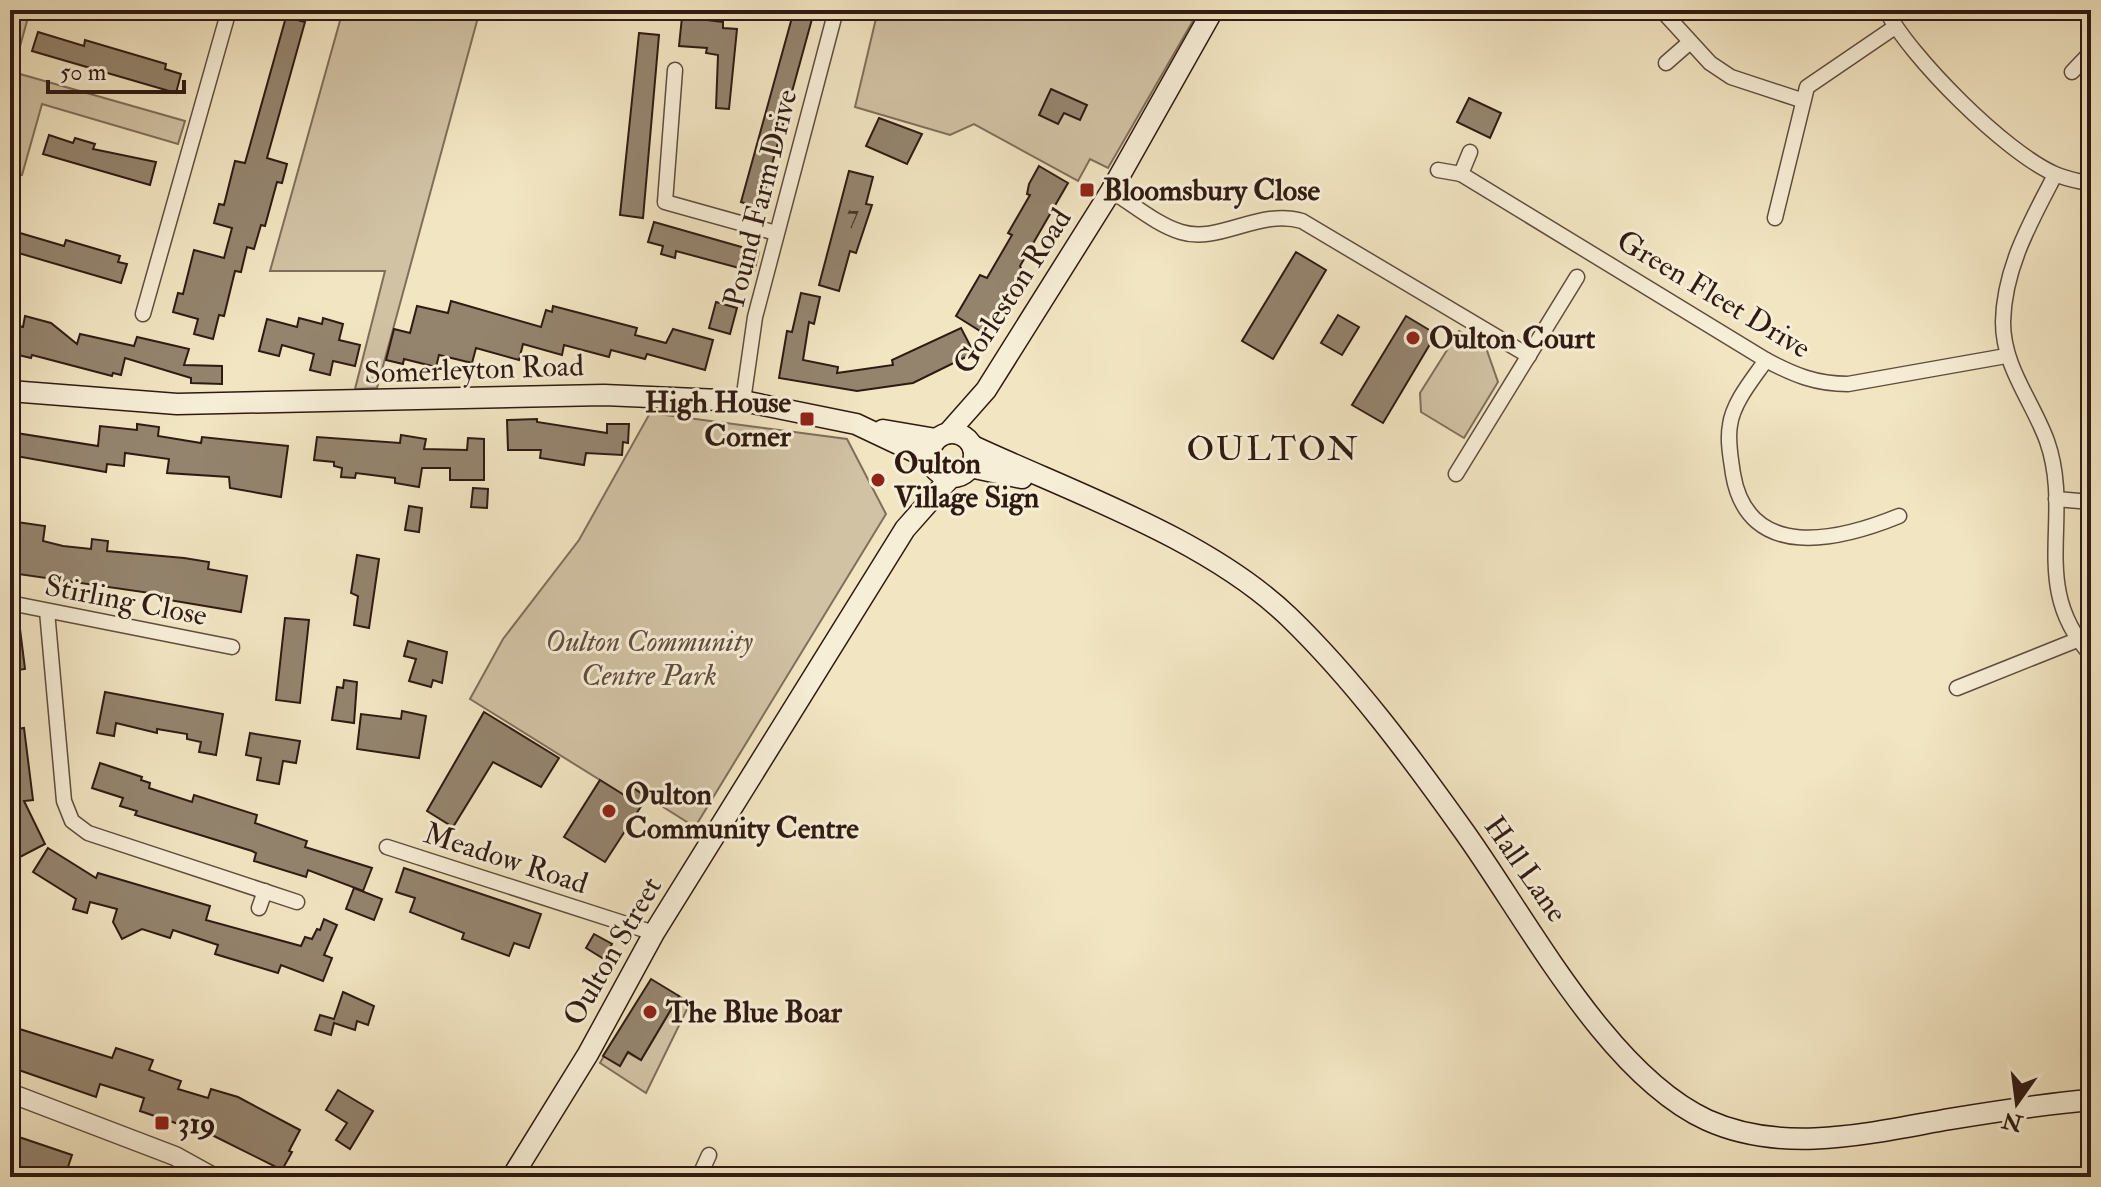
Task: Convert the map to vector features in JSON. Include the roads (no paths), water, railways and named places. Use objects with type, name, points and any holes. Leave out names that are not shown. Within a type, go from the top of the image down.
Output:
[{"type":"main road","name":"Gorleston Road","points":[[905,529],[937,449],[986,390],[1111,191],[1213,10]]},
{"type":"main road","points":[[970,467],[972,445],[986,390]]},
{"type":"main road","name":"Somerleyton Road","points":[[10,391],[177,404],[604,395],[743,401],[856,424],[937,449]]},
{"type":"main road","name":"Hall Lane","points":[[937,449],[963,435],[972,445],[1198,552],[1243,580],[1289,617],[1372,710],[1454,818],[1598,1025],[1667,1095],[1708,1120],[1781,1139],[1854,1136],[2039,1104],[2091,1100]]},
{"type":"main road","points":[[937,449],[951,477],[970,467],[1057,486]]},
{"type":"main road","name":"Oulton Street","points":[[512,1177],[588,1054],[654,933],[905,529],[951,477]]},
{"type":"street","points":[[143,314],[229,10]]},
{"type":"street","name":"Pound Farm Drive","points":[[743,401],[755,317],[836,10]]},
{"type":"street","points":[[1886,10],[1895,27],[1938,78],[1994,130],[2055,175],[2091,184]]},
{"type":"street","points":[[1667,16],[1690,42],[1731,77],[1801,100]]},
{"type":"street","points":[[1775,218],[1801,100],[1807,87],[1827,70],[1895,27]]},
{"type":"street","points":[[1666,63],[1690,42]]},
{"type":"street","points":[[2072,72],[2091,52]]},
{"type":"street","points":[[675,70],[665,202],[776,233]]},
{"type":"street","points":[[1461,174],[1470,152]]},
{"type":"street","name":"Green Fleet Drive","points":[[1438,170],[1461,174],[1802,379],[1822,384],[1848,384],[2006,356]]},
{"type":"street","points":[[2055,175],[2024,235],[2009,275],[2003,322],[2006,356],[2047,443],[2056,499],[2055,577],[2061,611],[2077,640],[2091,655]]},
{"type":"street","points":[[1111,191],[1181,232],[1197,234],[1281,215],[1302,221],[1529,356]]},
{"type":"street","points":[[1456,474],[1577,277]]},
{"type":"street","points":[[1766,360],[1743,395],[1730,423],[1732,466],[1744,510],[1763,527],[1795,537],[1830,539],[1857,533],[1899,516]]},
{"type":"street","points":[[2056,499],[2091,502]]},
{"type":"street","name":"Stirling Close","points":[[10,603],[232,647]]},
{"type":"street","points":[[47,611],[64,801],[72,821],[88,833],[297,902]]},
{"type":"street","points":[[1957,688],[2077,640]]},
{"type":"street","name":"Meadow Road","points":[[387,847],[654,933]]},
{"type":"street","points":[[259,908],[265,891]]},
{"type":"street","points":[[10,1093],[175,1156],[213,1177]]},
{"type":"street","points":[[699,1177],[709,1155]]},
{"type":"place","name":"Bloomsbury Close","points":[[1087,190]]},
{"type":"place","name":"Oulton Court","points":[[1413,338]]},
{"type":"place","name":"High House Corner","points":[[807,419]]},
{"type":"place","name":"Oulton Village Sign","points":[[878,480]]},
{"type":"place","name":"Oulton Community Centre","points":[[609,811]]},
{"type":"place","name":"The Blue Boar","points":[[650,1012]]},
{"type":"place","name":"319","points":[[162,1123]]},
{"type":"district","name":"OULTON","points":[[1273,448]]},
{"type":"park label","name":"Oulton Community Centre Park","points":[[649,658]]}]
